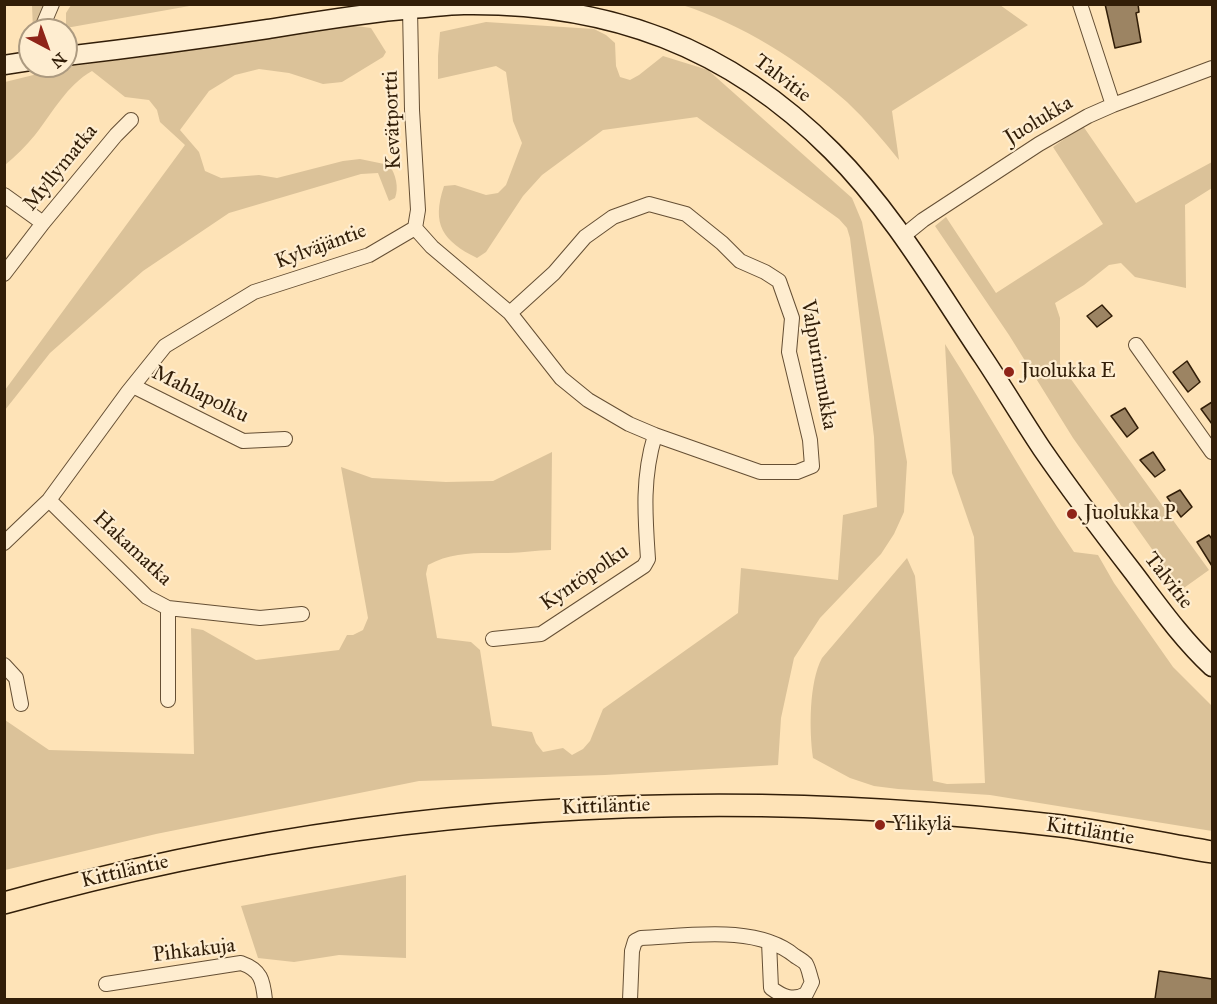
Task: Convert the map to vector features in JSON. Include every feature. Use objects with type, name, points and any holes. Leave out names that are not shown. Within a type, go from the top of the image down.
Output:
[{"type":"main road","name":"Kittiläntie","points":[[4,903],[132,870],[254,845],[465,816],[622,806],[693,804],[881,810],[1064,827],[1212,852]]},
{"type":"street","points":[[46,18],[52,4]]},
{"type":"street","points":[[1080,4],[1113,105]]},
{"type":"street","name":"Talvitie","points":[[78,55],[177,43],[391,10],[498,5],[574,12],[638,28],[690,49],[730,69],[757,86],[808,128],[861,182],[902,237],[1041,448],[1179,633],[1212,667]]},
{"type":"street","name":"Kevätportti","points":[[410,9],[412,110],[418,210],[415,228]]},
{"type":"street","name":"Juolukka","points":[[902,237],[923,220],[1039,144],[1088,116],[1212,69]]},
{"type":"street","name":"Myllymatka","points":[[4,274],[43,223],[131,120]]},
{"type":"street","points":[[4,195],[43,223]]},
{"type":"street","name":"Valpurinmukka","points":[[510,313],[554,273],[585,237],[613,218],[649,204],[686,214],[740,261],[779,281],[792,318],[789,352],[810,440],[812,466],[797,472],[760,472],[655,435]]},
{"type":"street","points":[[415,228],[432,247],[510,313],[561,378],[588,400],[629,424],[655,435]]},
{"type":"street","name":"Kylväjäntie","points":[[4,543],[49,500],[165,346],[254,292],[369,255],[415,228]]},
{"type":"street","points":[[1136,345],[1212,452]]},
{"type":"street","name":"Mahlapolku","points":[[133,386],[243,441],[285,439]]},
{"type":"street","name":"Kyntöpolku","points":[[493,639],[541,634],[644,566],[648,559],[644,500],[648,459],[655,435]]},
{"type":"street","name":"Hakamatka","points":[[49,500],[147,597],[168,608],[260,618],[302,614]]},
{"type":"street","points":[[168,608],[168,700]]},
{"type":"street","points":[[4,665],[16,678],[21,705]]},
{"type":"street","points":[[630,999],[632,951],[635,941],[641,938],[718,934],[757,938],[769,942]]},
{"type":"street","name":"Pihkakuja","points":[[106,984],[241,963],[252,967],[263,980],[265,999]]},
{"type":"shaded area","points":[[71,4],[195,5],[78,26],[78,18],[66,18]]},
{"type":"shaded area","points":[[32,5],[45,5],[40,18],[33,18]]},
{"type":"shaded area","points":[[682,5],[1000,5],[1028,25],[892,111],[899,160],[847,102],[810,72],[748,33]]},
{"type":"shaded area","points":[[486,22],[594,29],[615,43],[616,66],[620,77],[630,80],[663,56],[708,70],[852,198],[862,222],[907,462],[904,512],[881,554],[820,618],[794,658],[781,718],[778,765],[605,775],[419,781],[156,834],[5,870],[5,720],[49,750],[194,754],[191,628],[203,630],[256,660],[339,650],[347,635],[363,630],[368,618],[341,467],[372,478],[446,482],[493,481],[552,452],[551,550],[457,555],[428,565],[426,574],[437,638],[471,642],[480,650],[492,726],[532,732],[543,752],[563,748],[572,755],[583,749],[590,741],[603,709],[738,613],[741,568],[838,580],[843,515],[877,507],[874,437],[847,228],[839,219],[697,117],[603,130],[542,175],[523,196],[486,252],[477,258],[465,252],[448,238],[440,221],[440,200],[444,186],[455,185],[486,195],[498,193],[506,185],[522,143],[513,121],[506,72],[496,66],[438,79],[440,32]]},
{"type":"shaded area","points":[[349,25],[371,28],[386,52],[383,57],[342,82],[323,84],[289,73],[259,69],[235,75],[209,91],[180,130],[199,152],[205,171],[221,178],[259,175],[277,178],[343,161],[360,159],[389,165],[396,181],[395,198],[389,201],[378,173],[361,174],[229,213],[143,271],[50,353],[5,410],[5,390],[185,145],[160,122],[157,110],[149,100],[125,97],[92,71],[68,91],[32,139],[5,165],[5,82],[21,78],[78,78],[78,65],[223,46]]},
{"type":"shaded area","points":[[1083,126],[1136,203],[1212,162],[1212,188],[1185,205],[1186,288],[1135,277],[1121,263],[1109,265],[1084,285],[1055,303],[1060,318],[1060,364],[1209,570],[1181,590],[1073,438],[1009,335],[935,226],[946,217],[996,293],[1103,224],[1053,147]]},
{"type":"shaded area","points":[[945,344],[1074,552],[1098,555],[1114,583],[1173,667],[1212,706],[1212,831],[990,795],[874,786],[850,778],[813,758],[812,693],[822,658],[907,558],[915,576],[933,781],[947,784],[985,783],[974,537],[952,473]]},
{"type":"shaded area","points":[[406,875],[406,958],[339,955],[294,962],[258,958],[241,906]]},
{"type":"building","points":[[1105,4],[1138,4],[1139,12],[1136,13],[1141,42],[1115,48]]},
{"type":"building","points":[[1102,305],[1112,316],[1097,327],[1087,316]]},
{"type":"building","points":[[1187,361],[1200,382],[1188,392],[1173,372]]},
{"type":"building","points":[[1212,402],[1212,424],[1201,409]]},
{"type":"building","points":[[1125,408],[1138,428],[1127,437],[1111,416]]},
{"type":"building","points":[[1153,452],[1165,470],[1155,477],[1140,460]]},
{"type":"building","points":[[1180,490],[1192,507],[1181,517],[1167,497]]},
{"type":"building","points":[[1209,535],[1212,539],[1212,566],[1197,542]]},
{"type":"building","points":[[1159,971],[1212,979],[1212,999],[1155,999]]},
{"type":"place","name":"Juolukka E","points":[[1009,372]]},
{"type":"place","name":"Juolukka P","points":[[1072,514]]},
{"type":"place","name":"Ylikylä","points":[[880,825]]}]
